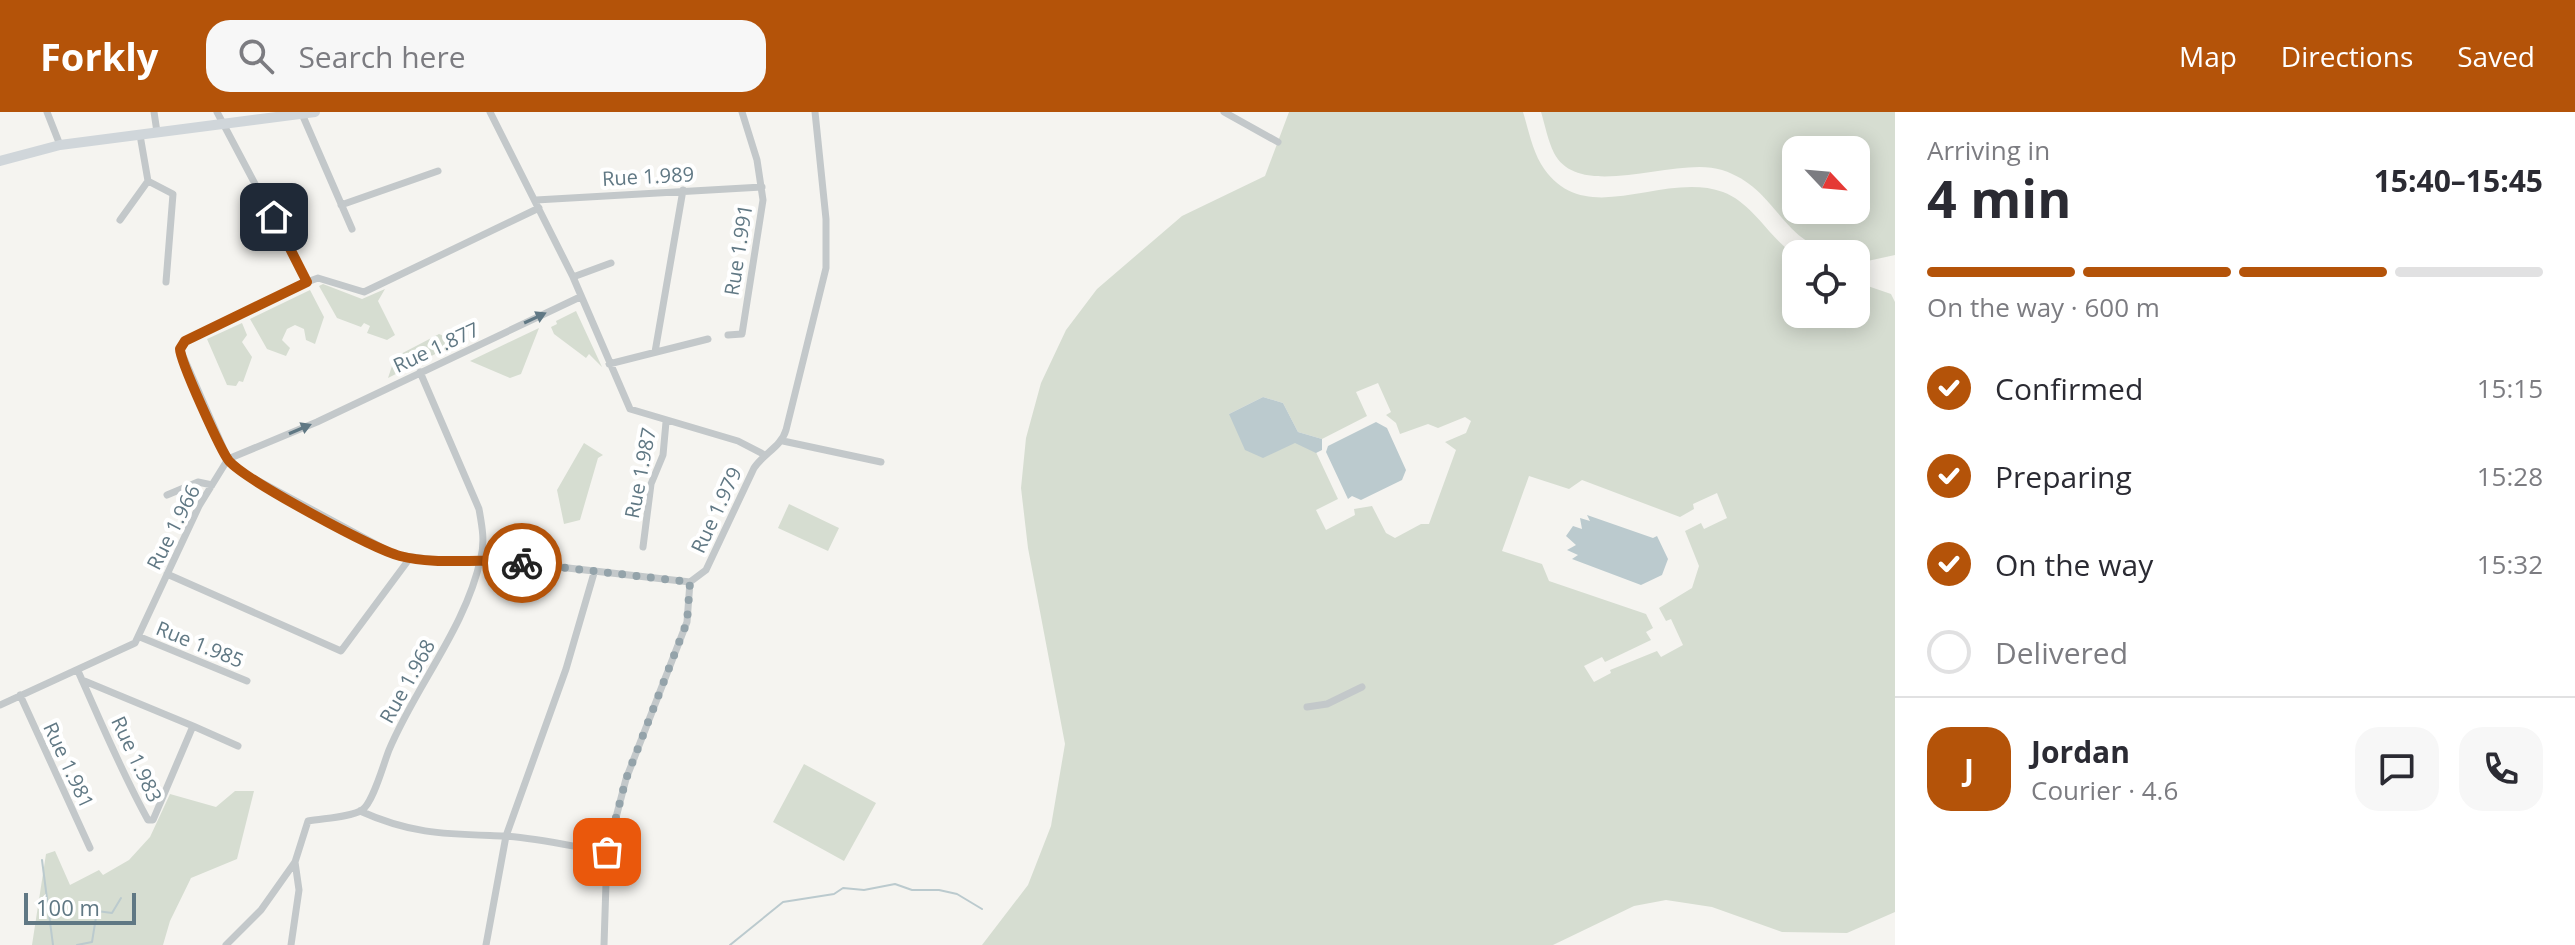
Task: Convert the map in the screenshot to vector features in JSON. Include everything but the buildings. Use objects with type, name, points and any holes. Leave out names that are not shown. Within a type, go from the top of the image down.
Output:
[{"type":"street","points":[[47,112],[60,145]]},
{"type":"street","points":[[154,112],[157,132]]},
{"type":"street","points":[[0,161],[60,145],[157,132],[218,117],[315,112]]},
{"type":"street","points":[[490,112],[538,204],[580,297]]},
{"type":"street","name":"Rue 1.991","points":[[728,335],[742,334],[763,200],[742,112]]},
{"type":"street","points":[[666,422],[738,441],[763,454],[783,441],[826,268],[826,219],[815,112]]},
{"type":"street","points":[[1224,112],[1278,142]]},
{"type":"street","points":[[302,114],[352,229]]},
{"type":"street","points":[[218,117],[307,282]]},
{"type":"street","points":[[120,220],[148,181],[140,135]]},
{"type":"street","points":[[341,205],[438,171]]},
{"type":"street","points":[[148,181],[173,194],[166,282]]},
{"type":"street","name":"Rue 1.989","points":[[538,204],[683,190],[762,187]]},
{"type":"street","points":[[655,352],[683,190]]},
{"type":"street","points":[[538,204],[364,292],[318,278],[307,282],[181,346],[180,355],[228,459],[244,473],[396,555],[452,562],[481,559],[690,582],[687,622],[626,779],[607,852],[604,945]]},
{"type":"street","points":[[573,277],[611,263]]},
{"type":"street","name":"Rue 1.987","points":[[580,297],[630,409],[666,422],[663,455],[651,484],[643,547]]},
{"type":"street","name":"Rue 1.877","points":[[228,459],[317,422],[580,297]]},
{"type":"street","points":[[609,364],[708,339]]},
{"type":"street","name":"Rue 1.968","points":[[360,811],[372,800],[393,739],[463,609],[481,559],[484,532],[473,489],[420,372]]},
{"type":"street","points":[[783,441],[881,462]]},
{"type":"street","name":"Rue 1.979","points":[[690,582],[706,570],[745,485],[763,454]]},
{"type":"street","name":"Rue 1.966","points":[[140,637],[167,574],[228,459]]},
{"type":"street","points":[[167,495],[198,482],[212,485]]},
{"type":"street","points":[[167,574],[341,651],[410,558]]},
{"type":"street","points":[[486,945],[506,836],[566,669],[594,573]]},
{"type":"street","points":[[0,705],[78,671],[135,643],[140,637]]},
{"type":"street","name":"Rue 1.985","points":[[140,637],[247,681]]},
{"type":"street","name":"Rue 1.983","points":[[78,671],[82,680],[148,820],[156,816],[193,726],[82,680]]},
{"type":"street","points":[[1307,707],[1327,704],[1362,687]]},
{"type":"street","name":"Rue 1.981","points":[[20,695],[90,848]]},
{"type":"street","points":[[193,726],[238,746]]},
{"type":"street","points":[[226,945],[261,910],[295,862],[308,821],[360,811],[393,826],[432,835],[506,836],[607,852]]},
{"type":"street","points":[[291,945],[299,890],[295,862]]},
{"type":"shaded area","points":[[1289,112],[1523,112],[1541,164],[1558,184],[1578,194],[1624,196],[1699,187],[1723,192],[1743,204],[1782,244],[1782,328],[1870,328],[1870,287],[1891,294],[1895,302],[1895,912],[1847,933],[1782,932],[1712,907],[1666,900],[1634,906],[1553,945],[982,945],[1028,885],[1051,826],[1065,744],[1028,548],[1021,488],[1026,438],[1041,383],[1066,330],[1097,289],[1182,216],[1265,176]],"holes":[[[1378,383],[1391,412],[1386,415],[1396,423],[1400,434],[1428,424],[1438,428],[1465,417],[1471,421],[1466,433],[1445,442],[1456,450],[1429,524],[1421,524],[1395,538],[1386,533],[1372,506],[1354,509],[1355,515],[1326,530],[1316,510],[1338,499],[1315,450],[1229,414],[1263,397],[1283,403],[1298,432],[1322,439],[1367,416],[1356,392]],[[1529,476],[1569,489],[1582,480],[1680,517],[1694,509],[1693,504],[1717,493],[1727,518],[1704,529],[1701,523],[1685,531],[1699,566],[1692,588],[1659,608],[1666,621],[1671,619],[1683,645],[1661,657],[1657,651],[1610,670],[1611,673],[1594,682],[1584,666],[1602,657],[1605,662],[1651,640],[1646,632],[1653,628],[1646,614],[1549,581],[1542,564],[1502,551]]]},
{"type":"shaded area","points":[[1541,112],[1895,112],[1895,255],[1870,260],[1870,240],[1806,240],[1788,224],[1870,224],[1870,136],[1782,136],[1782,218],[1742,179],[1722,170],[1703,167],[1631,175],[1585,175],[1567,167],[1554,153]]},
{"type":"shaded area","points":[[323,284],[362,299],[385,289],[378,301],[395,335],[387,340],[367,333],[370,326],[364,323],[361,327],[337,318],[319,286]]},
{"type":"shaded area","points":[[310,290],[324,317],[315,344],[306,340],[304,329],[295,325],[287,329],[282,340],[290,348],[286,356],[267,349],[250,319]]},
{"type":"shaded area","points":[[576,311],[602,367],[589,354],[586,358],[554,334],[551,327],[557,324],[556,321]]},
{"type":"shaded area","points":[[242,323],[247,335],[242,342],[252,357],[243,382],[239,381],[236,386],[227,385],[207,339]]},
{"type":"shaded area","points":[[539,328],[521,374],[510,378],[470,361]]},
{"type":"shaded area","points":[[439,334],[451,339],[453,345],[388,378],[395,357]]},
{"type":"shaded area","points":[[1263,397],[1283,403],[1298,432],[1322,439],[1322,450],[1316,453],[1295,443],[1263,458],[1245,450],[1229,414]]},
{"type":"shaded area","points":[[1376,422],[1387,428],[1406,470],[1402,480],[1361,500],[1352,496],[1348,499],[1326,452],[1328,446]]},
{"type":"shaded area","points":[[584,443],[603,455],[598,458],[580,520],[564,524],[557,490]]},
{"type":"shaded area","points":[[789,504],[839,528],[828,551],[778,528]]},
{"type":"shaded area","points":[[1587,515],[1653,538],[1657,536],[1668,559],[1662,575],[1641,585],[1572,559],[1578,555],[1567,550],[1576,545],[1566,536],[1573,526],[1582,529],[1580,518],[1590,521]]},
{"type":"shaded area","points":[[804,764],[876,803],[844,861],[773,822]]},
{"type":"shaded area","points":[[235,791],[254,791],[237,859],[191,878],[170,921],[163,945],[32,945],[46,854],[55,851],[70,885],[99,870],[103,875],[129,860],[150,837],[170,794],[216,807]]},
{"type":"waterway","points":[[42,860],[53,945]]},
{"type":"waterway","points":[[730,945],[783,902],[834,894],[843,888],[864,890],[895,884],[912,890],[939,890],[957,894],[982,909]]},
{"type":"waterway","points":[[77,945],[92,942],[97,911],[112,913],[121,898]]},
{"type":"way so far","points":[[522,563],[690,582],[687,622],[626,779],[607,852]]},
{"type":"route","points":[[274,217],[307,282],[185,341],[180,349],[228,459],[244,473],[303,507],[396,555],[452,562],[481,559],[522,563]]}]
